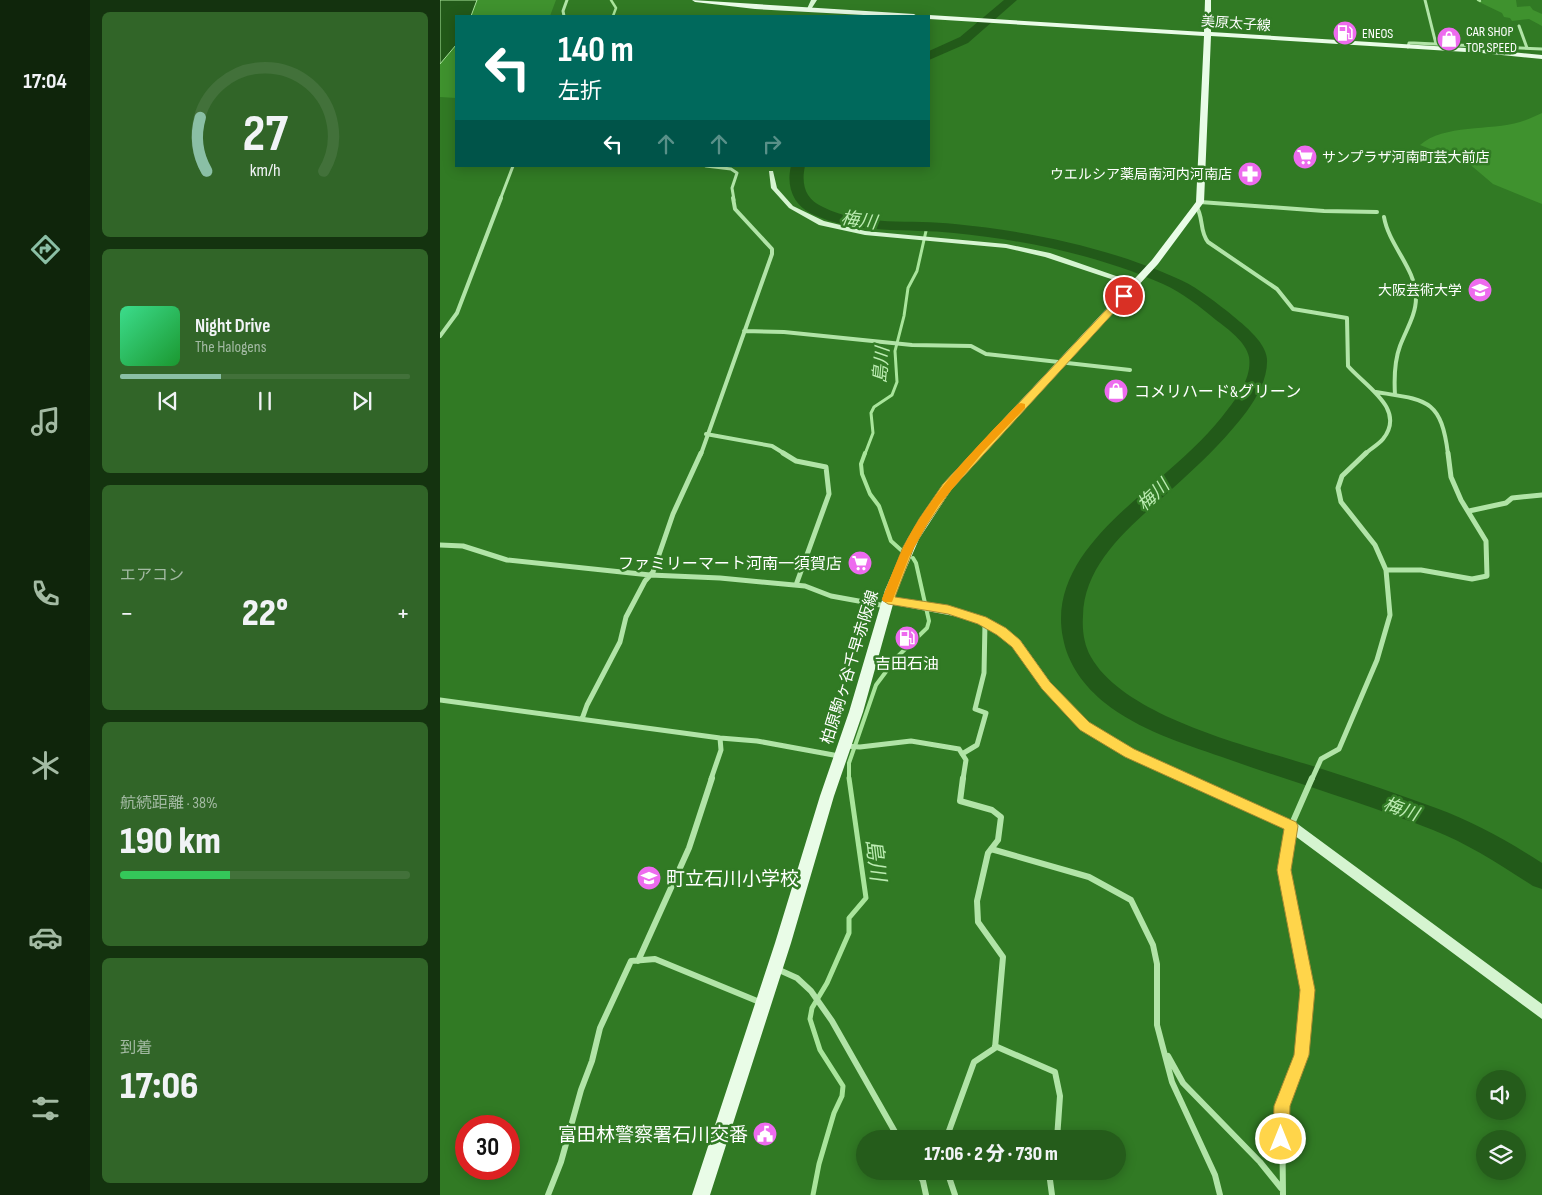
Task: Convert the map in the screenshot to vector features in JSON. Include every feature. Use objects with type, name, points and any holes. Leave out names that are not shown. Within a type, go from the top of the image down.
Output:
[{"type":"main road","points":[[695,0],[726,4],[896,15]]},
{"type":"main road","points":[[1198,204],[1208,0]]},
{"type":"main road","name":"美原太子線","points":[[930,17],[1542,57]]},
{"type":"main road","name":"柏原駒ヶ谷千早赤阪線","points":[[701,1195],[841,751],[856,712],[887,603],[904,557],[947,487],[1155,262],[1198,204]]},
{"type":"street","points":[[564,15],[567,0]]},
{"type":"street","points":[[808,10],[814,0]]},
{"type":"street","points":[[1425,0],[1436,44]]},
{"type":"street","points":[[1519,26],[1527,48]]},
{"type":"street","points":[[1408,47],[1409,43],[1542,49]]},
{"type":"street","points":[[440,336],[457,313],[513,167]]},
{"type":"street","points":[[582,719],[587,705],[620,642],[626,617],[645,581],[650,576],[676,506],[703,450],[706,434],[772,249],[735,209],[732,188],[737,173],[731,169],[714,167]]},
{"type":"street","points":[[771,172],[774,188],[791,207],[822,224],[864,233],[1006,246],[1047,255],[1136,283]]},
{"type":"street","points":[[1282,1192],[1282,1106],[1302,1055],[1308,990],[1284,870],[1291,826],[1321,759],[1339,749],[1377,660],[1390,615],[1386,570],[1375,545],[1341,502],[1338,488],[1342,476],[1356,461],[1383,439],[1391,424],[1388,406],[1348,366],[1347,318],[1293,309],[1280,291],[1224,255],[1206,240],[1203,235],[1201,212],[1198,204],[1377,212]]},
{"type":"street","points":[[1384,217],[1388,237],[1408,269],[1416,298],[1413,314],[1398,353],[1394,372],[1395,395]]},
{"type":"street","points":[[744,330],[784,332],[912,345],[971,346],[986,354],[1061,364],[1130,370]]},
{"type":"street","points":[[1375,392],[1412,398],[1430,405],[1438,413],[1446,437],[1451,477],[1461,500],[1486,541],[1487,576],[1472,579],[1421,570],[1386,570]]},
{"type":"street","points":[[706,434],[772,446],[796,461],[826,467],[829,494],[796,585]]},
{"type":"street","points":[[1469,511],[1506,503],[1512,498],[1542,495]]},
{"type":"street","points":[[440,545],[463,546],[507,560],[597,568],[650,576],[720,578],[805,586],[831,596],[960,612],[985,622],[1016,643],[1046,685],[1084,726],[1129,753],[1291,826],[1542,1012]]},
{"type":"street","points":[[962,754],[977,745],[986,713],[975,708],[984,673],[985,622]]},
{"type":"street","points":[[440,700],[720,738],[841,751],[905,741],[945,744],[959,749],[966,760],[960,801],[992,810],[1001,816],[998,840],[988,854],[977,901],[978,922],[1004,957],[995,1046],[974,1062],[949,1130]]},
{"type":"street","points":[[638,960],[680,864],[689,848],[720,750],[720,738]]},
{"type":"street","points":[[992,849],[1089,877],[1131,900],[1153,945],[1157,964],[1157,1025],[1172,1082],[1215,1175],[1220,1195]]},
{"type":"street","points":[[548,1195],[561,1162],[581,1090],[592,1061],[600,1028],[631,961],[655,959],[763,1003]]},
{"type":"street","points":[[774,968],[798,978],[811,991],[832,1021],[894,1130]]},
{"type":"street","points":[[995,1046],[1055,1072],[1058,1081],[1058,1130]]},
{"type":"street","points":[[1164,1049],[1184,1083],[1260,1162],[1282,1192]]},
{"type":"street","points":[[922,1180],[926,1195]]},
{"type":"street","points":[[950,1180],[955,1195]]},
{"type":"street","points":[[1050,1180],[1052,1195]]},
{"type":"shaded area","points":[[440,0],[477,0],[471,15],[455,15],[455,46],[440,64]]},
{"type":"shaded area","points":[[477,0],[556,0],[550,15],[471,15]]},
{"type":"shaded area","points":[[1483,0],[1516,0],[1517,7],[1530,6],[1533,10],[1542,14],[1542,26],[1529,19],[1512,21],[1510,18],[1504,17],[1502,13],[1479,2]]},
{"type":"shaded area","points":[[455,46],[455,98],[440,97],[440,64]]},
{"type":"shaded area","points":[[1542,113],[1542,204],[1493,184],[1460,156],[1438,152],[1420,145],[1430,138],[1442,134],[1508,125]]},
{"type":"waterway","points":[[611,0],[616,8],[613,15]]},
{"type":"waterway","name":"梅川","points":[[930,56],[964,40],[1011,0]]},
{"type":"waterway","name":"梅川","points":[[798,167],[796,180],[799,193],[807,204],[820,212],[851,221],[980,231],[1082,251],[1131,266],[1175,283],[1199,298],[1238,330],[1249,341],[1256,353],[1258,359],[1256,379],[1244,401],[1226,425],[1180,472],[1120,526],[1088,565],[1076,588],[1072,613],[1072,631],[1082,662],[1098,683],[1114,697],[1130,708],[1167,727],[1444,822],[1503,852],[1542,877]]},
{"type":"waterway","name":"島川","points":[[865,454],[873,433],[871,413],[874,407],[892,395],[897,382],[895,351],[904,316],[908,288],[917,271],[926,231],[922,226]]},
{"type":"waterway","name":"島川","points":[[865,453],[861,464],[862,474],[870,494],[879,506],[891,541],[901,550]]},
{"type":"waterway","name":"島川","points":[[849,778],[849,763],[876,685],[897,657],[927,628],[929,621],[916,563],[913,558]]},
{"type":"waterway","name":"島川","points":[[813,1195],[819,1164],[834,1113],[842,1096],[843,1086],[820,1050],[810,1019],[812,1008],[827,983],[849,933],[849,918],[866,898],[849,778]]},
{"type":"slow traffic","points":[[888,599],[904,557],[922,522],[947,487],[1021,406]]},
{"type":"place","name":"ENEOS","points":[[1345,33]]},
{"type":"place","name":"CAR SHOP TOP SPEED","points":[[1449,39]]},
{"type":"place","name":"サンプラザ河南町芸大前店","points":[[1305,157]]},
{"type":"place","name":"ウエルシア薬局南河内河南店","points":[[1250,174]]},
{"type":"place","name":"大阪芸術大学","points":[[1480,290]]},
{"type":"place","name":"コメリハード&グリーン","points":[[1116,391]]},
{"type":"place","name":"ファミリーマート河南一須賀店","points":[[860,563]]},
{"type":"place","name":"吉田石油","points":[[907,638]]},
{"type":"place","name":"町立石川小学校","points":[[649,878]]},
{"type":"place","name":"富田林警察署石川交番","points":[[765,1134]]},
{"type":"route","points":[[1124,296],[947,487],[922,522],[904,557],[888,600],[960,612],[1002,632],[1016,643],[1046,685],[1084,726],[1129,753],[1291,826],[1284,870],[1308,990],[1302,1055],[1282,1106],[1281,1139]]}]
